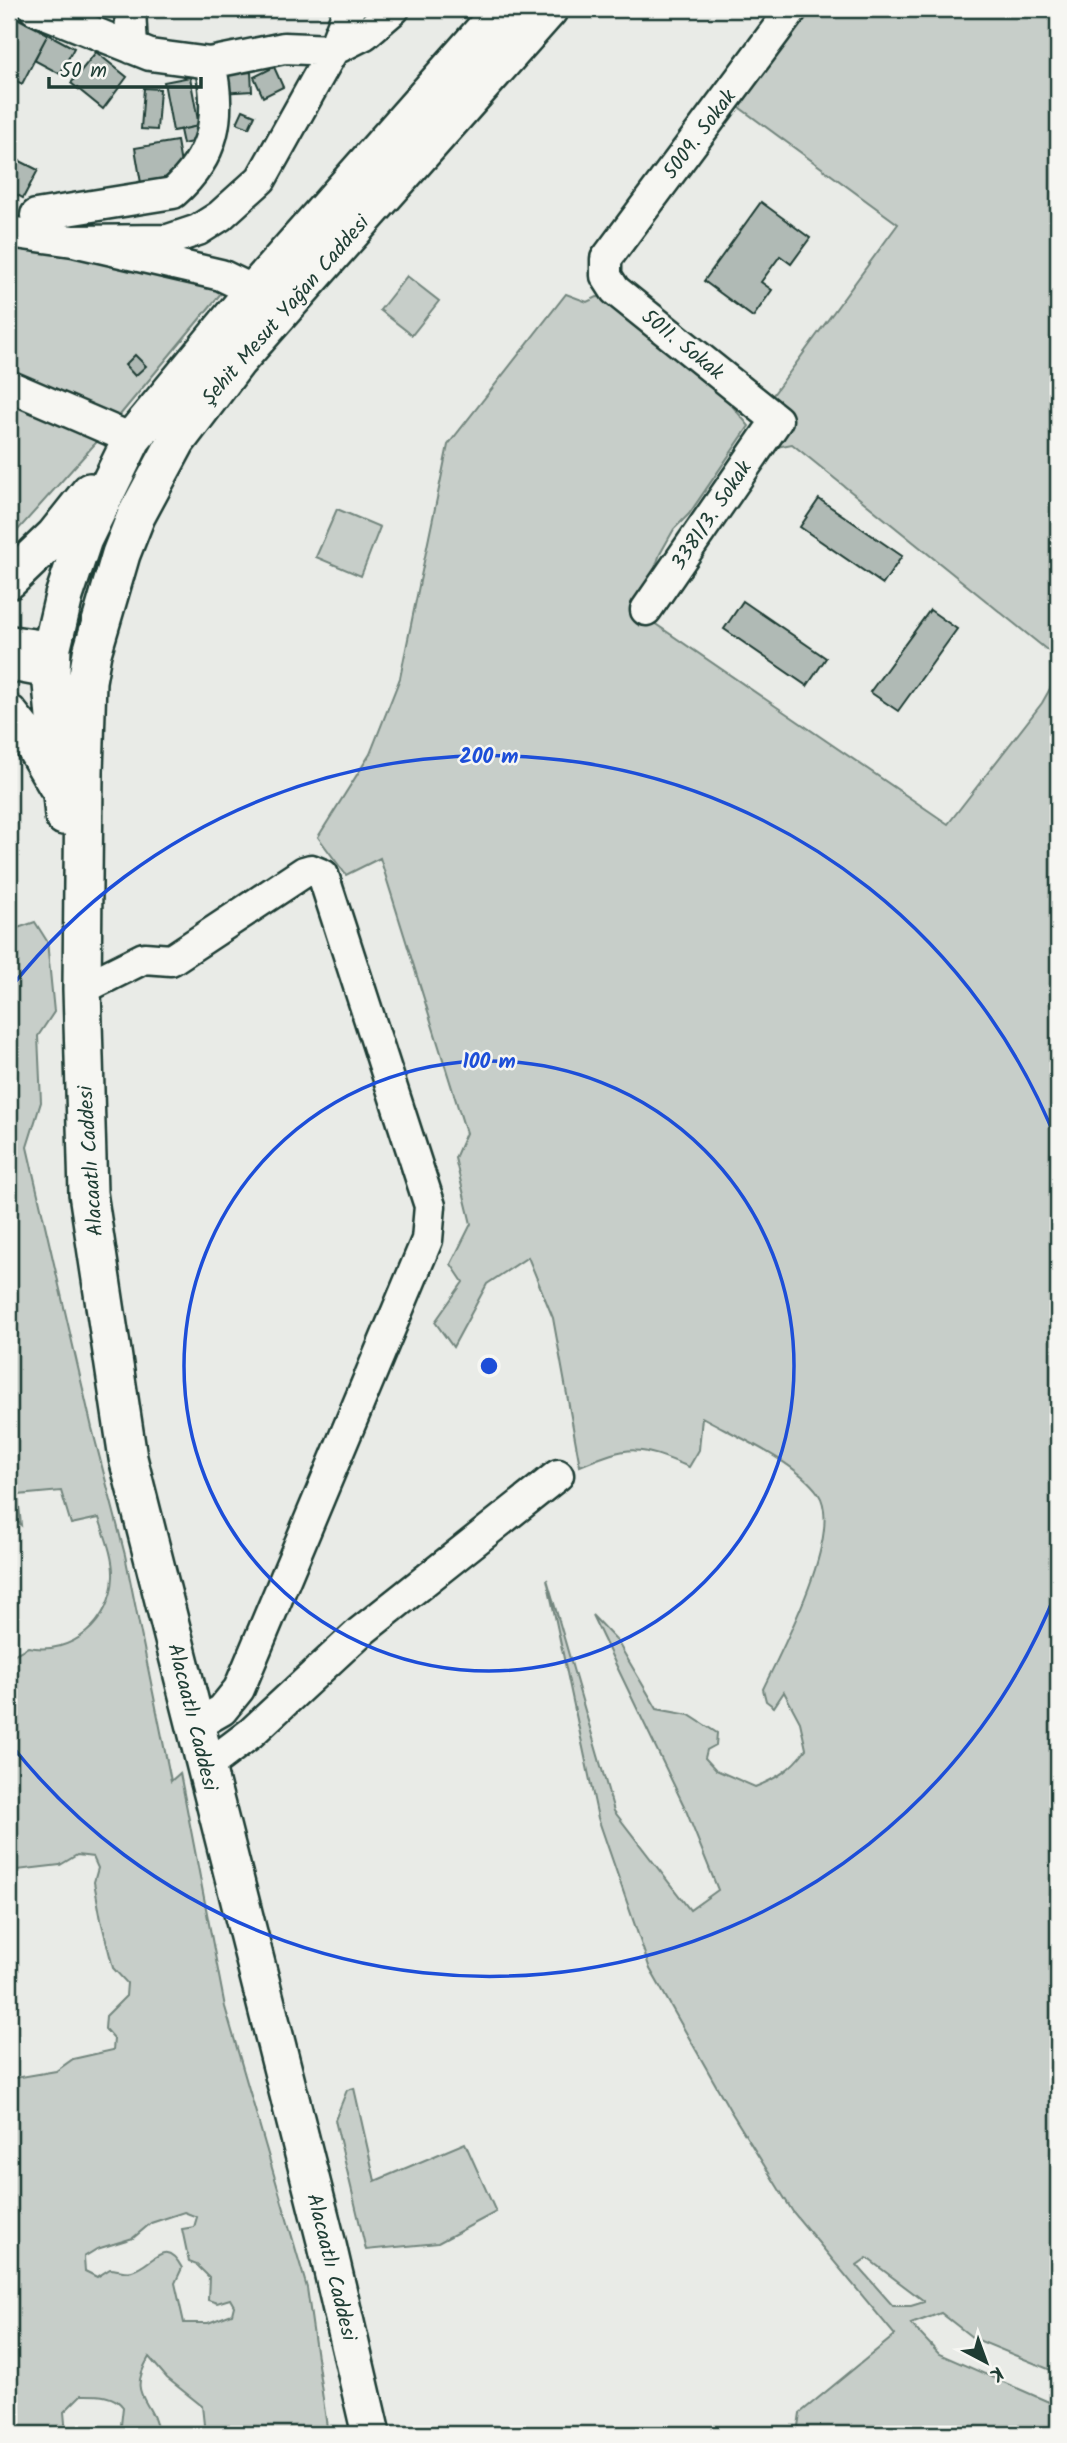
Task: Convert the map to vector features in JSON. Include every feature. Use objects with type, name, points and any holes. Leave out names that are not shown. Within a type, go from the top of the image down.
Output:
[{"type":"main road","name":"Şehit Mesut Yağan Caddesi","points":[[51,660],[64,596],[83,539],[132,439],[254,290],[503,9]]},
{"type":"main road","name":"Şehit Mesut Yağan Caddesi","points":[[90,667],[121,554],[136,516],[177,440],[237,361],[549,9]]},
{"type":"main road","points":[[9,580],[55,536],[132,439]]},
{"type":"main road","points":[[51,660],[90,667]]},
{"type":"main road","name":"Alacaatlı Caddesi","points":[[51,660],[61,793],[82,989]]},
{"type":"main road","name":"Alacaatlı Caddesi","points":[[90,667],[82,989],[88,1193],[110,1350],[128,1458],[323,2227],[371,2434]]},
{"type":"main road","points":[[9,713],[33,744],[61,793]]},
{"type":"street","points":[[35,9],[150,55],[210,63],[284,48],[333,50],[365,34],[394,9]]},
{"type":"street","points":[[130,9],[132,48]]},
{"type":"street","points":[[73,242],[168,240],[198,230],[220,216],[261,179],[333,50],[349,9]]},
{"type":"street","name":"5009. Sokak","points":[[606,259],[792,9]]},
{"type":"street","points":[[36,215],[173,193],[188,180],[214,135],[216,88],[210,63]]},
{"type":"street","points":[[9,232],[73,242],[221,275],[254,290]]},
{"type":"street","name":"5011. Sokak","points":[[606,259],[606,276],[615,290],[777,420]]},
{"type":"street","points":[[9,386],[132,439]]},
{"type":"street","name":"3381/3. Sokak","points":[[646,610],[777,420]]},
{"type":"street","points":[[9,641],[51,660]]},
{"type":"street","points":[[9,665],[51,660]]},
{"type":"street","points":[[82,989],[144,958],[171,960],[304,872],[311,870],[323,875],[430,1206],[427,1240],[239,1689],[222,1710],[194,1726]]},
{"type":"street","points":[[206,1767],[251,1733],[368,1625],[558,1475]]},
{"type":"shaded area","points":[[802,9],[1058,9],[1058,2373],[973,2338],[941,2313],[911,2324],[939,2354],[1058,2406],[1058,2434],[797,2433],[800,2413],[895,2335],[793,2212],[730,2110],[650,1969],[598,1818],[547,1579],[614,1811],[690,1910],[718,1890],[685,1808],[592,1615],[617,1641],[657,1709],[689,1715],[717,1733],[716,1745],[707,1750],[705,1758],[716,1770],[755,1787],[763,1784],[789,1767],[806,1749],[800,1722],[784,1692],[774,1707],[766,1701],[763,1689],[795,1621],[817,1562],[823,1535],[824,1511],[818,1493],[781,1460],[702,1417],[699,1450],[689,1467],[645,1451],[634,1450],[611,1454],[580,1466],[553,1318],[528,1257],[487,1284],[453,1347],[435,1322],[463,1282],[451,1264],[471,1224],[455,1158],[466,1133],[380,858],[346,875],[318,837],[370,754],[400,678],[448,445],[566,294],[587,302],[597,297],[607,298],[709,378],[749,426],[689,514],[674,529],[660,554],[648,588],[642,622],[654,623],[948,824],[1042,703],[1056,678],[1052,654],[792,444],[771,448],[770,399],[898,224],[732,102]],"holes":[[[867,2258],[924,2301],[911,2306],[893,2306],[857,2265]]]},
{"type":"shaded area","points":[[9,245],[32,245],[200,282],[222,292],[110,427],[9,540]]},
{"type":"shaded area","points":[[407,276],[439,301],[412,335],[380,310]]},
{"type":"shaded area","points":[[337,509],[380,527],[361,576],[316,557]]},
{"type":"shaded area","points":[[35,922],[47,941],[54,1012],[38,1036],[41,1102],[27,1147],[92,1428],[125,1555],[171,1781],[180,1773],[225,2007],[307,2288],[328,2434],[205,2434],[202,2406],[167,2378],[149,2357],[142,2371],[140,2390],[152,2413],[158,2434],[120,2434],[123,2407],[110,2397],[93,2395],[81,2395],[64,2412],[66,2434],[32,2434],[23,2430],[12,2434],[9,2427],[19,2414],[20,2404],[9,2391],[9,2079],[56,2071],[73,2059],[113,2050],[114,2039],[105,2029],[106,2016],[126,1996],[127,1983],[113,1968],[94,1882],[98,1868],[93,1857],[77,1855],[60,1865],[9,1871],[9,1657],[28,1647],[60,1646],[74,1641],[86,1632],[105,1608],[111,1593],[113,1570],[99,1518],[71,1524],[61,1491],[18,1495],[21,1525],[9,1513],[9,931]],"holes":[[[184,2212],[197,2217],[194,2227],[182,2229],[189,2262],[197,2265],[209,2277],[208,2300],[217,2303],[230,2299],[234,2306],[232,2314],[208,2323],[184,2323],[175,2283],[182,2268],[170,2254],[158,2255],[140,2268],[130,2271],[110,2269],[97,2277],[85,2271],[84,2257],[97,2249],[133,2238],[151,2223]]]},
{"type":"shaded area","points":[[354,2088],[375,2181],[465,2143],[496,2212],[438,2243],[366,2250],[335,2120],[347,2090]]},
{"type":"building","points":[[9,14],[48,34],[22,84],[9,77]]},
{"type":"building","points":[[48,34],[74,48],[60,74],[34,60]]},
{"type":"building","points":[[96,52],[127,77],[103,109],[71,83]]},
{"type":"building","points":[[274,67],[283,87],[263,97],[254,77]]},
{"type":"building","points":[[251,72],[252,91],[220,93],[220,74]]},
{"type":"building","points":[[190,77],[199,126],[173,131],[164,82]]},
{"type":"building","points":[[144,88],[160,89],[157,130],[141,129]]},
{"type":"building","points":[[243,110],[255,115],[249,128],[237,123]]},
{"type":"building","points":[[202,125],[205,139],[183,144],[180,130]]},
{"type":"building","points":[[177,141],[184,182],[142,189],[135,148]]},
{"type":"building","points":[[18,160],[38,170],[23,198],[9,190],[9,177]]},
{"type":"building","points":[[761,202],[810,238],[791,264],[780,256],[761,282],[772,290],[753,317],[704,281]]},
{"type":"building","points":[[135,355],[146,366],[135,376],[125,365]]},
{"type":"building","points":[[819,499],[902,556],[883,584],[800,527]]},
{"type":"building","points":[[743,601],[826,658],[807,686],[724,629]]},
{"type":"building","points":[[930,610],[957,629],[898,711],[870,692]]}]
